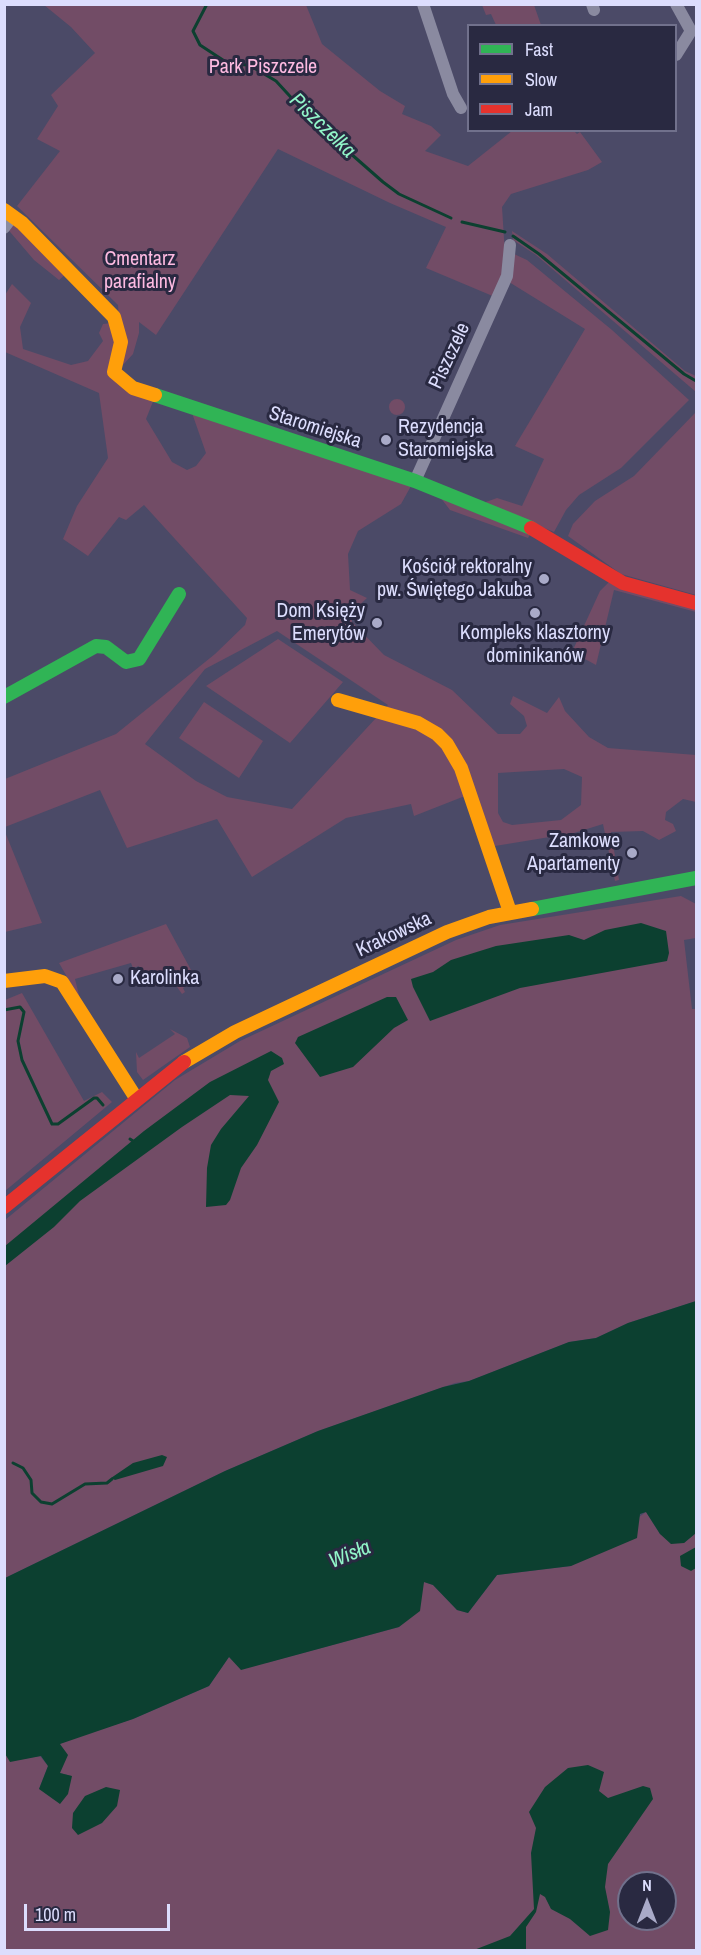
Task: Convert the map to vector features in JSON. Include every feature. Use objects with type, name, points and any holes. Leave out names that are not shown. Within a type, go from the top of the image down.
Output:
[{"type":"street","points":[[423,4],[453,94],[461,108]]},
{"type":"street","points":[[676,4],[694,32],[677,53]]},
{"type":"street","name":"Staromiejska","points":[[7,218],[114,317],[121,342],[114,372],[138,390],[415,482],[527,526],[622,583],[696,603]]},
{"type":"street","name":"Piszczele","points":[[415,482],[507,276],[510,244]]},
{"type":"street","points":[[6,694],[96,646],[106,647],[126,662],[139,659],[179,594]]},
{"type":"street","points":[[338,700],[418,723],[437,734],[447,744],[461,768],[510,912]]},
{"type":"street","name":"Krakowska","points":[[4,1207],[178,1066],[235,1032],[447,932],[510,912],[696,878]]},
{"type":"street","points":[[4,981],[28,976],[45,976],[62,982],[136,1098]]},
{"type":"green space","points":[[44,5],[306,5],[322,44],[380,91],[405,106],[402,114],[431,126],[441,135],[425,151],[468,166],[511,132],[575,132],[577,134],[580,132],[602,162],[588,170],[511,194],[502,207],[506,270],[495,297],[426,268],[446,227],[390,203],[278,149],[156,335],[139,322],[139,333],[133,354],[122,366],[118,305],[17,206],[60,151],[37,139],[58,106],[51,95],[95,53],[71,27]]},
{"type":"green space","points":[[482,5],[534,5],[541,24],[496,24],[491,14],[486,15]]},
{"type":"green space","points":[[4,218],[17,227],[66,274],[59,280],[34,260],[5,226]]},
{"type":"green space","points":[[512,231],[547,254],[685,371],[696,376],[696,392],[536,255],[513,240]]},
{"type":"green space","points":[[514,254],[527,260],[612,330],[689,400],[621,468],[579,495],[566,510],[554,532],[483,503],[497,498],[522,506],[544,459],[515,446],[585,329],[509,282]]},
{"type":"green space","points":[[12,284],[31,303],[20,327],[23,349],[71,365],[88,361],[103,341],[99,333],[103,324],[112,323],[117,370],[154,399],[146,419],[172,462],[187,470],[196,466],[206,453],[192,413],[411,486],[401,504],[358,531],[348,554],[350,590],[367,598],[352,612],[352,622],[384,655],[452,690],[498,734],[520,734],[527,726],[524,716],[510,704],[513,696],[547,713],[559,697],[565,711],[589,737],[608,748],[696,755],[696,802],[683,799],[666,812],[665,820],[673,824],[676,831],[659,840],[643,831],[611,832],[619,880],[615,881],[603,824],[574,833],[495,846],[470,794],[414,816],[411,804],[346,818],[252,877],[217,819],[127,848],[100,790],[5,827],[5,779],[116,734],[215,654],[245,625],[247,618],[144,505],[126,520],[119,517],[88,556],[63,539],[77,506],[108,458],[99,393],[5,352],[5,295]],"holes":[[[277,631],[388,705],[292,809],[227,797],[196,781],[145,744],[205,669]],[[564,769],[582,777],[581,805],[561,820],[512,825],[503,822],[498,813],[498,773]]]},
{"type":"green space","points":[[394,399],[400,399],[405,407],[403,413],[394,415],[389,410],[389,404]]},
{"type":"green space","points":[[696,412],[696,595],[621,574],[568,536],[573,524],[595,501],[634,476]]},
{"type":"green space","points":[[440,497],[531,533],[528,538],[450,510]]},
{"type":"green space","points":[[609,582],[696,607],[696,612],[614,590],[596,665],[572,652],[600,591]]},
{"type":"green space","points":[[278,639],[343,682],[290,743],[206,686]]},
{"type":"green space","points":[[204,702],[263,741],[239,778],[179,738]]},
{"type":"green space","points":[[5,832],[42,923],[4,932]]},
{"type":"green space","points":[[681,896],[696,904],[696,938],[684,940],[692,1009],[696,1009],[696,1301],[628,1323],[596,1338],[569,1342],[469,1381],[455,1383],[318,1431],[225,1471],[5,1578],[5,1220],[175,1080],[240,1041],[456,940],[500,925]]},
{"type":"green space","points":[[166,924],[197,981],[183,988],[185,992],[182,994],[175,984],[154,986],[144,983],[139,966],[133,968],[131,963],[75,979],[80,999],[59,963]]},
{"type":"green space","points":[[22,993],[84,1101],[102,1092],[112,1102],[5,1191],[5,1000]]},
{"type":"green space","points":[[170,1029],[187,1038],[190,1047],[143,1080],[137,1072],[136,1052],[139,1058],[175,1034]]},
{"type":"green space","points":[[646,1512],[660,1534],[684,1543],[696,1533],[696,1950],[5,1950],[4,1752],[11,1761],[40,1756],[48,1766],[39,1789],[71,1776],[60,1773],[59,1744],[133,1719],[209,1686],[229,1657],[266,1663],[399,1627],[424,1582],[433,1585],[457,1610],[468,1613],[497,1575],[571,1566]]},
{"type":"water","points":[[641,923],[666,931],[669,953],[667,961],[520,988],[430,1021],[413,987],[411,979],[433,972],[451,960],[496,946],[569,935],[584,940],[605,930]]},
{"type":"water","points":[[387,997],[396,997],[408,1020],[394,1028],[353,1067],[320,1077],[295,1043],[298,1037]]},
{"type":"water","points":[[271,1051],[282,1058],[284,1064],[271,1071],[268,1080],[279,1102],[257,1145],[241,1168],[230,1200],[226,1205],[206,1207],[207,1168],[211,1145],[221,1129],[249,1096],[230,1095],[182,1127],[80,1201],[54,1227],[5,1266],[5,1246],[144,1131],[210,1082]]},
{"type":"water","name":"Wisła","points":[[696,1301],[696,1533],[684,1543],[671,1544],[660,1534],[646,1512],[640,1514],[637,1538],[571,1566],[497,1575],[468,1613],[457,1610],[433,1585],[424,1582],[420,1611],[399,1627],[241,1670],[229,1657],[209,1686],[133,1719],[60,1744],[68,1755],[60,1773],[72,1776],[68,1794],[60,1804],[39,1789],[48,1766],[41,1756],[10,1762],[4,1752],[5,1578],[225,1471],[318,1431],[443,1387],[469,1381],[569,1342],[596,1338],[628,1323]]},
{"type":"water","points":[[162,1455],[167,1457],[163,1466],[115,1480],[111,1478],[133,1463]]},
{"type":"water","points":[[696,1547],[696,1568],[691,1571],[681,1566],[680,1556]]},
{"type":"water","points":[[588,1765],[604,1772],[599,1791],[608,1798],[643,1786],[650,1788],[653,1799],[608,1864],[605,1887],[610,1912],[608,1930],[590,1936],[570,1919],[551,1909],[545,1897],[540,1894],[536,1912],[526,1927],[526,1950],[474,1950],[510,1936],[534,1909],[531,1853],[536,1828],[529,1812],[545,1787],[568,1768]]},
{"type":"water","points":[[106,1787],[120,1790],[117,1806],[102,1823],[78,1835],[72,1828],[73,1813],[85,1796]]},
{"type":"waterway","name":"Piszczelka","points":[[207,4],[193,31],[200,45],[229,64],[249,65],[276,81],[309,117],[383,182],[399,194],[451,218]]},
{"type":"waterway","name":"Piszczelka","points":[[462,222],[505,232]]},
{"type":"waterway","name":"Piszczelka","points":[[513,236],[539,254],[684,374],[696,381]]},
{"type":"waterway","points":[[4,1010],[20,1007],[24,1012],[18,1041],[22,1060],[52,1124],[58,1124],[94,1098],[97,1098],[103,1105]]},
{"type":"waterway","points":[[13,1463],[23,1468],[31,1480],[32,1493],[41,1502],[52,1504],[85,1484],[107,1483],[112,1479]]},
{"type":"traffic: fast","points":[[155,395],[415,481],[531,528]]},
{"type":"traffic: fast","points":[[4,697],[96,646],[106,647],[126,662],[139,659],[179,594]]},
{"type":"traffic: fast","points":[[532,909],[696,878]]},
{"type":"traffic: slow","points":[[4,210],[22,223],[114,317],[121,342],[114,372],[133,388],[155,395]]},
{"type":"traffic: slow","points":[[338,700],[418,723],[437,734],[447,744],[461,768],[510,912]]},
{"type":"traffic: slow","points":[[184,1062],[235,1032],[447,932],[489,917],[532,909]]},
{"type":"traffic: slow","points":[[4,981],[45,976],[62,982],[136,1098]]},
{"type":"traffic: jam","points":[[531,528],[623,583],[696,603]]},
{"type":"traffic: jam","points":[[4,1207],[184,1062]]},
{"type":"place","name":"Rezydencja Staromiejska","points":[[386,440]]},
{"type":"place","name":"Kościół rektoralny pw. Świętego Jakuba","points":[[544,579]]},
{"type":"place","name":"Kompleks klasztorny dominikanów","points":[[535,613]]},
{"type":"place","name":"Dom Księży Emerytów","points":[[377,623]]},
{"type":"place","name":"Zamkowe Apartamenty","points":[[632,853]]},
{"type":"place","name":"Karolinka","points":[[118,979]]},
{"type":"park label","name":"Park Piszczele","points":[[263,68]]},
{"type":"park label","name":"Cmentarz parafialny","points":[[140,272]]}]
